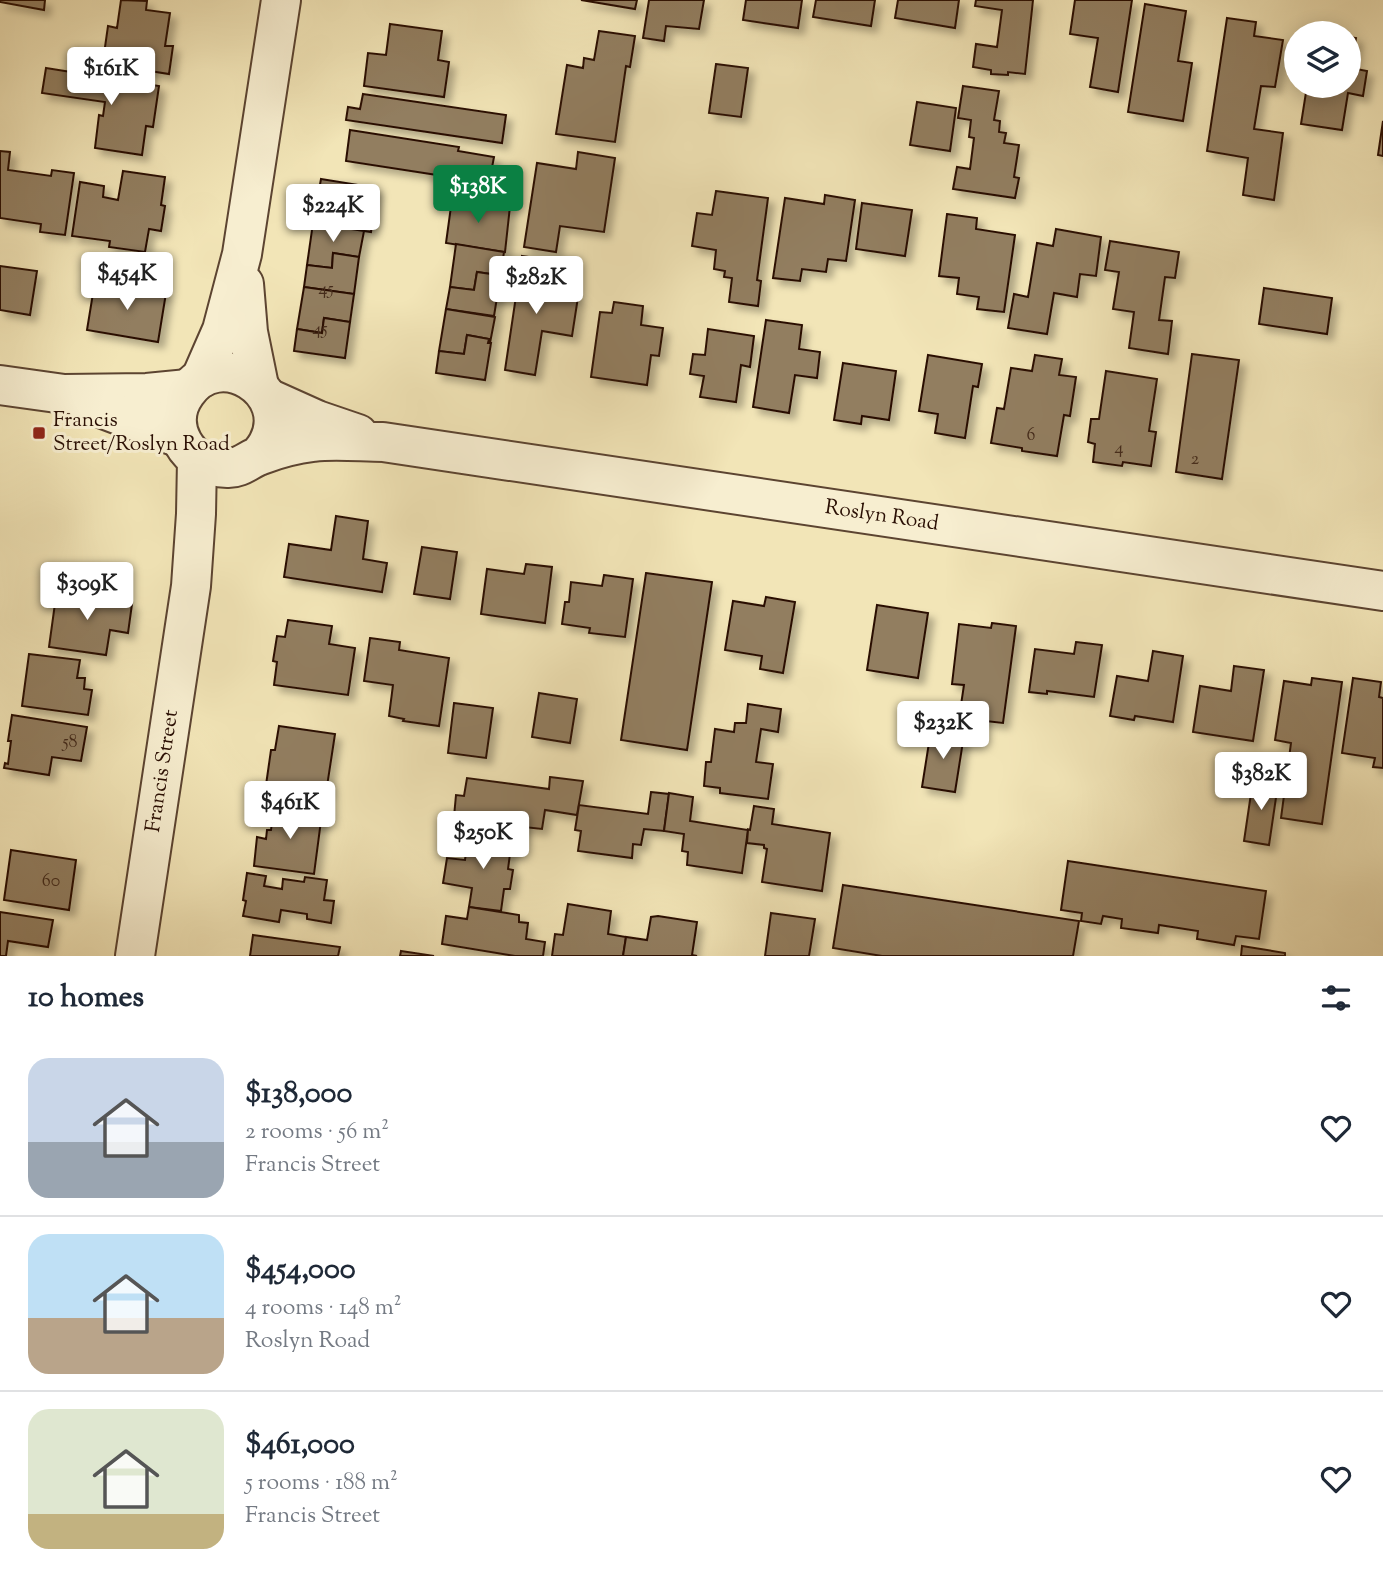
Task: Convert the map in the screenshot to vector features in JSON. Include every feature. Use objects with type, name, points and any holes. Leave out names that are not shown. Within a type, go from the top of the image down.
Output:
[{"type":"street","points":[[189,449],[177,425],[177,412],[181,400],[195,383],[222,330],[242,254],[281,0]]},
{"type":"street","points":[[242,254],[248,332],[263,392],[273,412],[273,427],[268,442],[252,460]]},
{"type":"street","name":"Roslyn Road","points":[[0,385],[64,394],[147,393],[195,383],[216,373],[233,373],[247,377],[263,392],[317,420],[383,442]]},
{"type":"street","name":"Roslyn Road","points":[[64,394],[189,449],[212,467],[229,469],[314,442],[383,442],[1383,591]]},
{"type":"street","name":"Francis Street","points":[[135,956],[191,586],[196,514],[189,449]]},
{"type":"street","name":"Francis Street","points":[[191,586],[219,510],[252,460]]},
{"type":"building","points":[[45,0],[44,10],[0,2]]},
{"type":"building","points":[[121,0],[147,1],[146,10],[170,13],[165,46],[173,46],[169,74],[112,65],[113,62],[103,61],[108,26],[117,28]]},
{"type":"building","points":[[581,0],[637,0],[635,9]]},
{"type":"building","points":[[649,0],[704,0],[699,29],[666,26],[664,41],[643,38]]},
{"type":"building","points":[[746,0],[802,0],[798,28],[743,20]]},
{"type":"building","points":[[816,0],[875,0],[871,26],[813,17]]},
{"type":"building","points":[[898,0],[959,0],[955,28],[895,18]]},
{"type":"building","points":[[976,0],[1033,0],[1025,74],[991,74],[991,70],[973,67],[976,44],[997,47],[1002,10],[975,6]]},
{"type":"building","points":[[1075,0],[1132,0],[1118,92],[1090,87],[1098,38],[1070,34]]},
{"type":"building","points":[[1145,4],[1186,11],[1178,61],[1192,63],[1183,121],[1128,112]]},
{"type":"building","points":[[1227,18],[1256,22],[1254,36],[1283,40],[1275,87],[1261,86],[1254,129],[1283,133],[1274,200],[1243,195],[1248,158],[1207,151]]},
{"type":"building","points":[[390,24],[442,31],[438,60],[449,62],[444,97],[364,86],[368,53],[386,55]]},
{"type":"building","points":[[599,31],[635,36],[630,67],[626,66],[615,142],[556,134],[567,65],[583,68],[584,58],[594,60]]},
{"type":"building","points":[[716,64],[748,68],[741,117],[709,113]]},
{"type":"building","points":[[46,68],[159,86],[153,127],[146,126],[142,155],[95,148],[99,115],[103,116],[105,102],[42,93]]},
{"type":"building","points":[[1361,70],[1367,71],[1361,96]]},
{"type":"building","points":[[963,86],[999,91],[994,120],[1000,121],[999,132],[1006,133],[1004,143],[1019,145],[1014,177],[1019,178],[1015,198],[953,189],[957,167],[970,169],[974,138],[969,137],[971,120],[958,118]]},
{"type":"building","points":[[363,94],[506,115],[502,143],[346,120],[348,107],[360,109]]},
{"type":"building","points":[[1305,98],[1347,98],[1342,130],[1301,124]]},
{"type":"building","points":[[917,102],[956,108],[950,151],[910,145]]},
{"type":"building","points":[[1383,121],[1383,156],[1378,155]]},
{"type":"building","points":[[350,130],[459,147],[458,151],[494,157],[489,183],[346,161]]},
{"type":"building","points":[[0,151],[10,152],[8,170],[51,176],[52,170],[74,173],[65,235],[40,232],[41,224],[0,218]]},
{"type":"building","points":[[578,152],[615,158],[604,232],[560,226],[556,252],[524,247],[537,163],[576,169]]},
{"type":"building","points":[[123,171],[165,177],[161,205],[165,206],[161,231],[149,229],[145,252],[109,247],[110,241],[72,236],[80,182],[104,186],[103,197],[118,200]]},
{"type":"building","points":[[321,179],[377,188],[371,232],[313,223]]},
{"type":"building","points":[[716,191],[768,198],[757,280],[761,281],[758,306],[729,302],[732,278],[724,277],[725,271],[714,269],[716,250],[692,246],[697,213],[712,215]]},
{"type":"building","points":[[825,195],[855,200],[846,261],[828,259],[826,272],[802,269],[800,281],[773,278],[785,198],[824,204]]},
{"type":"building","points":[[452,199],[510,206],[505,252],[446,243]]},
{"type":"building","points":[[862,203],[912,210],[905,256],[856,249]]},
{"type":"building","points":[[947,214],[977,218],[976,229],[1015,235],[1004,312],[977,309],[979,297],[957,294],[959,278],[939,276]]},
{"type":"building","points":[[313,223],[364,231],[359,257],[333,253],[332,268],[307,265]]},
{"type":"building","points":[[1056,229],[1101,237],[1096,276],[1080,274],[1077,297],[1054,293],[1047,334],[1008,328],[1014,294],[1028,297],[1037,243],[1053,246]]},
{"type":"building","points":[[1110,241],[1179,252],[1175,278],[1165,277],[1159,320],[1172,321],[1168,354],[1129,348],[1134,312],[1113,309],[1119,272],[1105,270]]},
{"type":"building","points":[[456,244],[504,252],[500,279],[498,275],[477,272],[474,290],[450,287]]},
{"type":"building","points":[[333,253],[359,257],[354,294],[304,287],[307,265],[332,268]]},
{"type":"building","points":[[522,256],[550,260],[545,292],[578,297],[572,336],[542,331],[535,375],[505,370]]},
{"type":"building","points":[[0,266],[37,271],[30,315],[0,310]]},
{"type":"building","points":[[477,272],[498,275],[500,279],[494,316],[446,309],[450,287],[474,290]]},
{"type":"building","points":[[95,281],[166,293],[158,342],[87,330]]},
{"type":"building","points":[[304,287],[354,294],[350,322],[324,318],[322,333],[297,329]]},
{"type":"building","points":[[1264,288],[1332,298],[1327,334],[1259,324]]},
{"type":"building","points":[[614,302],[643,306],[641,325],[663,328],[659,356],[651,355],[647,385],[591,377],[600,312],[612,313]]},
{"type":"building","points":[[446,309],[495,317],[490,343],[489,339],[467,335],[464,354],[439,351]]},
{"type":"building","points":[[324,318],[350,322],[345,358],[294,351],[297,329],[322,333]]},
{"type":"building","points":[[766,320],[802,325],[799,349],[820,352],[817,378],[795,375],[789,413],[753,407]]},
{"type":"building","points":[[708,329],[754,336],[750,367],[741,365],[736,402],[700,397],[704,376],[690,374],[693,354],[705,355]]},
{"type":"building","points":[[467,335],[489,339],[488,343],[491,343],[485,380],[436,373],[439,351],[464,354]]},
{"type":"building","points":[[1192,354],[1239,360],[1222,479],[1176,472]]},
{"type":"building","points":[[928,355],[982,364],[978,387],[973,386],[965,438],[935,433],[938,414],[919,411]]},
{"type":"building","points":[[1035,355],[1062,359],[1059,375],[1076,377],[1070,416],[1064,415],[1057,456],[991,443],[997,408],[1004,409],[1011,368],[1032,371]]},
{"type":"building","points":[[843,363],[896,371],[889,420],[862,416],[861,424],[834,420]]},
{"type":"building","points":[[1106,371],[1157,379],[1149,431],[1156,432],[1151,466],[1093,462],[1095,444],[1088,442],[1091,419],[1099,419]]},
{"type":"building","points":[[336,516],[368,521],[363,559],[387,563],[382,592],[284,577],[289,544],[331,550]]},
{"type":"building","points":[[422,547],[457,552],[450,599],[414,594]]},
{"type":"building","points":[[526,564],[552,567],[545,623],[481,614],[487,569],[524,574]]},
{"type":"building","points":[[646,573],[712,582],[687,750],[621,740]]},
{"type":"building","points":[[604,575],[633,579],[625,637],[589,633],[590,628],[562,624],[565,602],[569,602],[571,582],[602,586]]},
{"type":"building","points":[[57,589],[132,604],[128,633],[110,630],[106,655],[49,647]]},
{"type":"building","points":[[766,597],[795,602],[783,673],[760,669],[762,656],[725,650],[733,601],[764,606]]},
{"type":"building","points":[[877,605],[928,613],[918,678],[867,670]]},
{"type":"building","points":[[288,620],[332,626],[329,644],[355,648],[348,695],[274,685],[277,662],[273,661],[277,636],[285,637]]},
{"type":"building","points":[[992,623],[1016,626],[1003,723],[959,718],[964,685],[952,684],[959,624],[991,628]]},
{"type":"building","points":[[370,638],[400,642],[399,650],[449,658],[439,726],[403,721],[404,719],[389,716],[393,685],[364,681]]},
{"type":"building","points":[[1076,642],[1102,645],[1094,697],[1047,691],[1047,694],[1029,692],[1035,649],[1074,654]]},
{"type":"building","points":[[1153,651],[1183,656],[1173,722],[1135,716],[1134,720],[1110,716],[1117,676],[1148,681]]},
{"type":"building","points":[[29,654],[80,660],[77,678],[85,678],[84,689],[92,690],[88,715],[22,706]]},
{"type":"building","points":[[1234,666],[1264,670],[1253,741],[1193,732],[1200,686],[1231,691]]},
{"type":"building","points":[[1312,678],[1342,682],[1322,824],[1281,818],[1291,743],[1275,740],[1284,681],[1311,685]]},
{"type":"building","points":[[1353,678],[1381,682],[1379,697],[1383,698],[1383,768],[1373,767],[1375,758],[1342,753]]},
{"type":"building","points":[[539,693],[577,699],[570,743],[532,737]]},
{"type":"building","points":[[454,703],[493,708],[486,758],[448,753]]},
{"type":"building","points":[[748,704],[781,709],[778,732],[761,729],[756,762],[773,764],[768,799],[720,793],[720,788],[704,786],[706,762],[711,762],[715,729],[734,732],[735,723],[746,723]]},
{"type":"building","points":[[12,715],[87,727],[81,761],[52,757],[49,775],[4,768],[5,763],[8,764]]},
{"type":"building","points":[[279,726],[335,734],[326,793],[266,785],[271,750],[275,750]]},
{"type":"building","points":[[931,730],[964,735],[955,792],[922,787]]},
{"type":"building","points":[[550,777],[583,781],[577,815],[545,810],[542,829],[521,827],[520,833],[477,827],[478,820],[454,817],[456,795],[464,796],[467,778],[549,789]]},
{"type":"building","points":[[1253,780],[1278,784],[1269,845],[1244,841]]},
{"type":"building","points":[[651,792],[669,794],[664,831],[644,829],[641,845],[633,844],[632,858],[578,851],[581,831],[575,830],[579,805],[648,814]]},
{"type":"building","points":[[669,793],[693,797],[690,821],[748,830],[742,873],[687,865],[688,852],[682,851],[684,834],[664,831]]},
{"type":"building","points":[[268,806],[322,813],[314,874],[254,866],[257,837],[266,839],[267,830],[271,830],[272,822],[266,821]]},
{"type":"building","points":[[754,806],[774,809],[772,824],[830,833],[822,891],[762,882],[767,849],[764,845],[747,843],[747,829],[750,830]]},
{"type":"building","points":[[469,832],[512,839],[508,869],[513,870],[510,889],[504,889],[501,911],[469,907],[472,888],[443,883],[447,858],[465,860]]},
{"type":"building","points":[[11,850],[76,860],[69,910],[4,900]]},
{"type":"building","points":[[1068,861],[1266,891],[1259,939],[1236,936],[1234,945],[1197,939],[1198,931],[1159,925],[1158,933],[1121,928],[1122,919],[1103,916],[1101,924],[1081,921],[1082,913],[1061,910]]},
{"type":"building","points":[[247,873],[266,876],[264,886],[282,889],[283,879],[304,882],[305,877],[327,880],[324,900],[334,901],[331,923],[307,919],[307,914],[281,910],[279,922],[243,916]]},
{"type":"building","points":[[843,885],[1079,921],[1073,956],[882,956],[833,948]]},
{"type":"building","points":[[568,904],[611,911],[608,934],[626,937],[623,956],[552,956],[555,934],[563,935]]},
{"type":"building","points":[[469,907],[519,915],[519,922],[528,923],[526,939],[545,942],[543,956],[515,956],[442,944],[446,916],[467,919]]},
{"type":"building","points":[[0,912],[53,920],[48,947],[8,941],[6,956],[0,956]]},
{"type":"building","points":[[771,913],[815,919],[809,956],[765,956]]},
{"type":"building","points":[[651,917],[697,922],[692,955],[697,956],[623,956],[626,937],[647,940]]},
{"type":"building","points":[[253,935],[340,947],[338,956],[250,956]]},
{"type":"building","points":[[1242,946],[1285,953],[1285,956],[1241,956]]},
{"type":"building","points":[[401,951],[434,956],[400,956]]},
{"type":"place","name":"Francis Street/Roslyn Road","points":[[39,433]]}]
